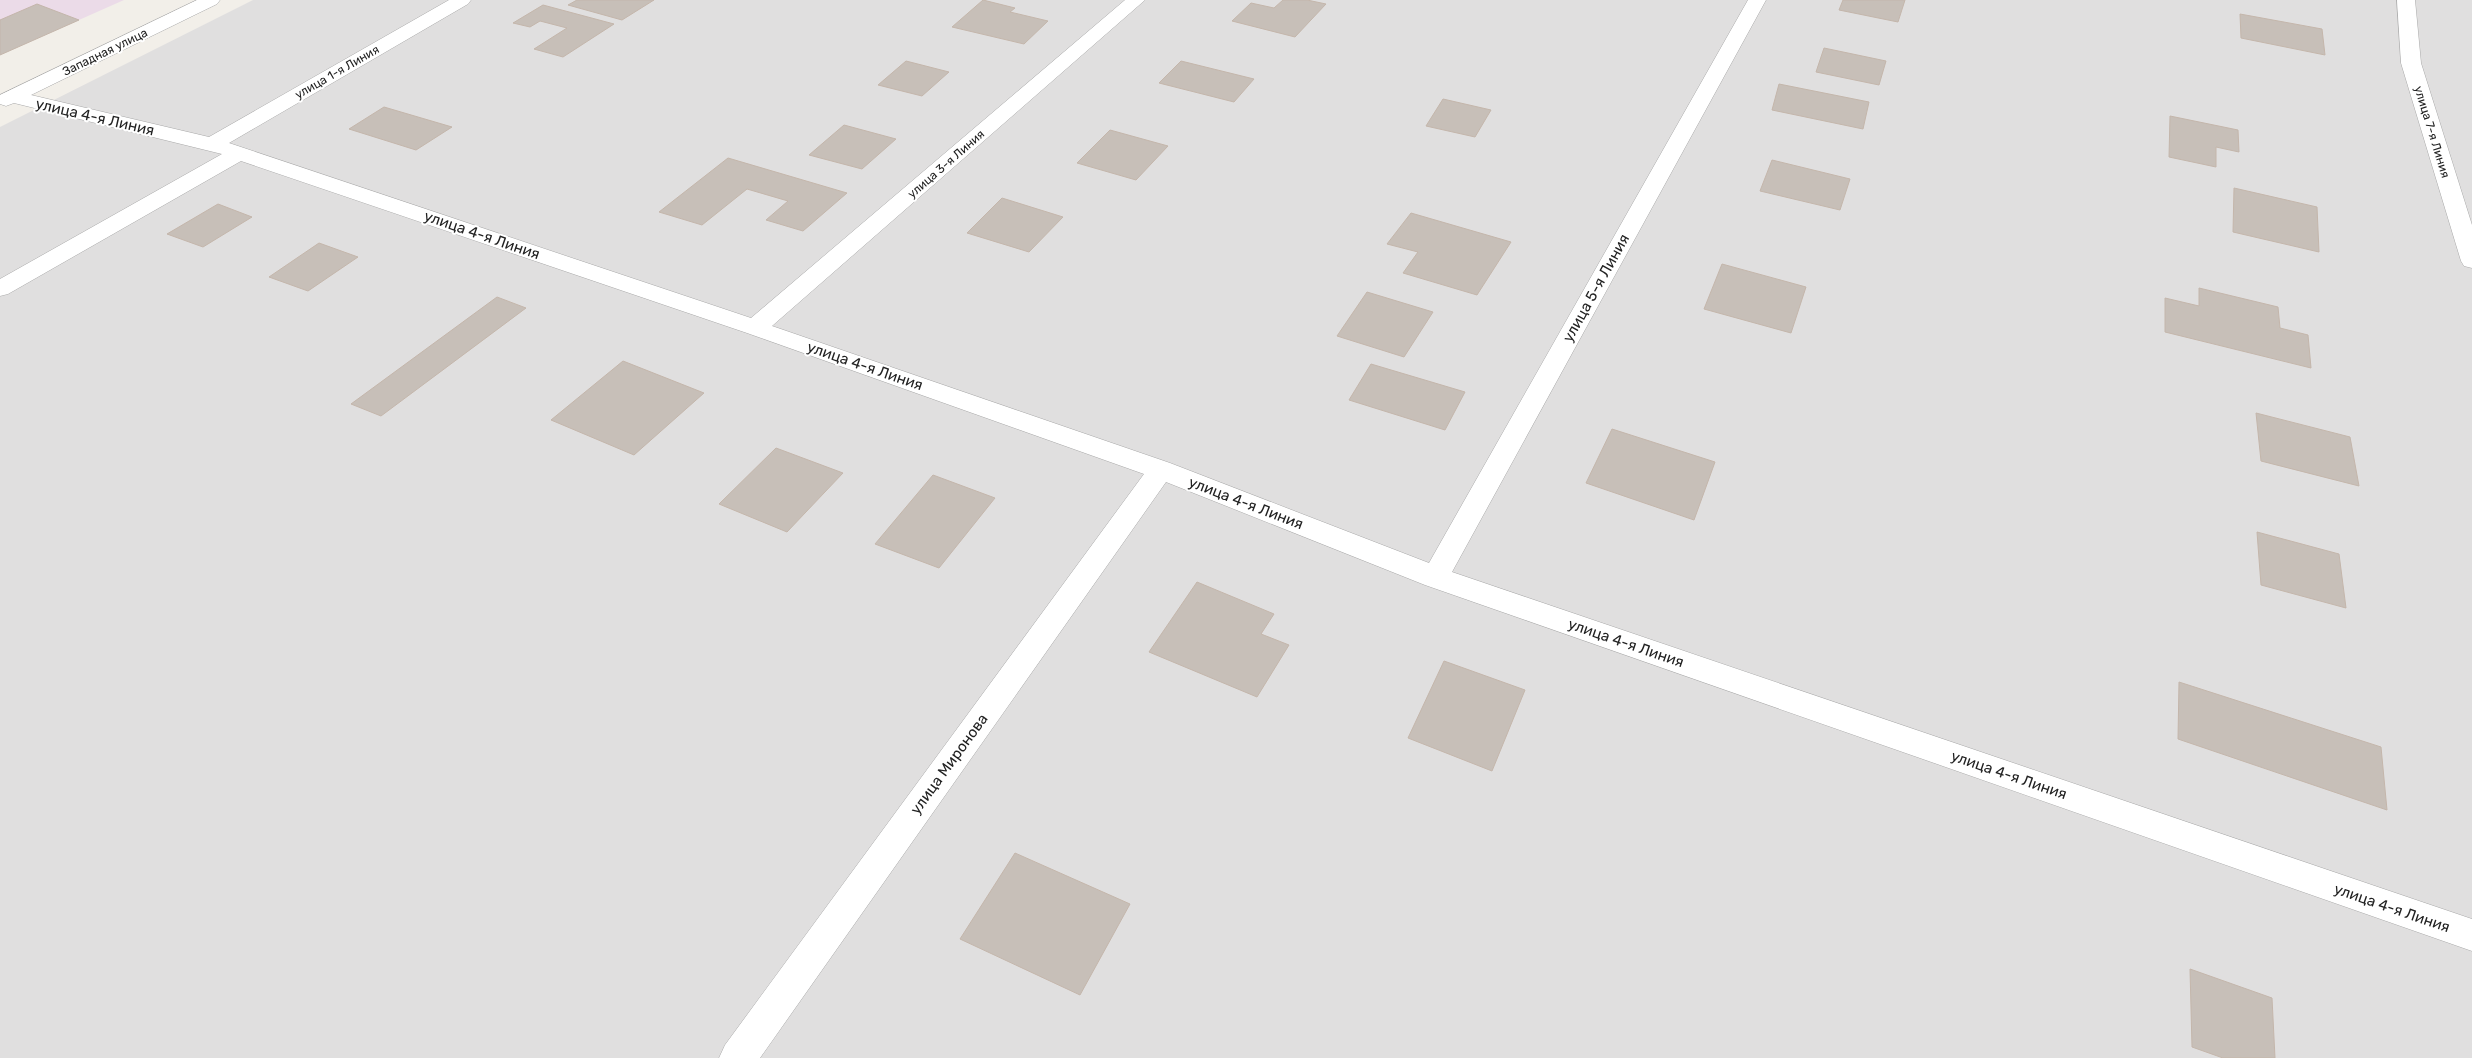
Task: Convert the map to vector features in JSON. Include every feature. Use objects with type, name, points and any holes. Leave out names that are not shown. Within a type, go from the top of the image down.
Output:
[{"type":"street","name":"Западная улица","points":[[6,100],[210,0]]},
{"type":"street","name":"улица 1-я Линия","points":[[212,144],[462,0]]},
{"type":"street","name":"улица 3-я Линия","points":[[755,328],[1136,0]]},
{"type":"street","name":"улица 5-я Линия","points":[[1435,576],[1757,0]]},
{"type":"street","name":"улица 7-я Линия","points":[[2406,0],[2411,63],[2472,261]]},
{"type":"street","name":"улица 4-я Линия","points":[[6,100],[212,144],[239,153],[755,328],[1161,470],[1435,576],[2472,935]]},
{"type":"street","points":[[0,289],[239,153]]},
{"type":"street","name":"улица Миронова","points":[[738,1058],[1161,470]]},
{"type":"shaded area","points":[[0,0],[124,0],[0,55]]},
{"type":"shaded area","points":[[253,0],[2472,0],[2472,1058],[0,1058],[0,127]]},
{"type":"building","points":[[577,0],[654,0],[622,20],[568,5]]},
{"type":"building","points":[[983,0],[1015,8],[1010,12],[1048,21],[1024,44],[952,27]]},
{"type":"building","points":[[1283,0],[1307,0],[1326,4],[1295,37],[1232,21],[1251,3],[1274,8]]},
{"type":"building","points":[[1843,0],[1905,0],[1898,22],[1839,10]]},
{"type":"building","points":[[37,4],[79,20],[0,55],[0,20]]},
{"type":"building","points":[[543,5],[614,24],[563,57],[534,49],[567,28],[540,21],[530,27],[513,23]]},
{"type":"building","points":[[2240,14],[2322,29],[2325,55],[2241,38]]},
{"type":"building","points":[[1824,48],[1886,61],[1879,85],[1816,72]]},
{"type":"building","points":[[906,61],[949,72],[922,96],[878,85]]},
{"type":"building","points":[[1181,61],[1254,79],[1234,102],[1159,83]]},
{"type":"building","points":[[1779,84],[1869,102],[1863,129],[1772,110]]},
{"type":"building","points":[[1443,99],[1491,110],[1475,137],[1426,126]]},
{"type":"building","points":[[384,107],[452,127],[416,150],[349,129]]},
{"type":"building","points":[[2170,116],[2238,130],[2239,152],[2216,147],[2216,167],[2169,157]]},
{"type":"building","points":[[844,125],[896,139],[862,169],[809,155]]},
{"type":"building","points":[[1110,130],[1168,146],[1136,180],[1077,163]]},
{"type":"building","points":[[728,158],[847,193],[803,231],[766,220],[788,201],[747,189],[702,225],[659,212]]},
{"type":"building","points":[[1772,160],[1850,179],[1840,210],[1760,191]]},
{"type":"building","points":[[2234,188],[2317,207],[2319,252],[2233,232]]},
{"type":"building","points":[[1002,198],[1063,217],[1029,252],[967,233]]},
{"type":"building","points":[[218,204],[252,217],[203,247],[167,234]]},
{"type":"building","points":[[1411,213],[1511,242],[1477,295],[1403,273],[1418,252],[1387,244]]},
{"type":"building","points":[[319,243],[358,257],[308,291],[269,277]]},
{"type":"building","points":[[1722,264],[1806,287],[1791,333],[1704,309]]},
{"type":"building","points":[[2199,288],[2278,307],[2280,328],[2308,335],[2311,368],[2165,332],[2165,298],[2199,306]]},
{"type":"building","points":[[1367,292],[1433,312],[1404,357],[1337,336]]},
{"type":"building","points":[[497,297],[526,308],[381,416],[351,404]]},
{"type":"building","points":[[623,361],[704,393],[634,455],[551,420]]},
{"type":"building","points":[[1371,364],[1465,392],[1445,430],[1349,400]]},
{"type":"building","points":[[2256,413],[2350,437],[2359,486],[2261,461]]},
{"type":"building","points":[[1612,429],[1715,462],[1694,520],[1586,483]]},
{"type":"building","points":[[776,448],[843,473],[787,532],[719,504]]},
{"type":"building","points":[[933,475],[995,498],[939,568],[875,544]]},
{"type":"building","points":[[2257,532],[2339,554],[2346,608],[2261,585]]},
{"type":"building","points":[[1197,582],[1274,614],[1261,634],[1289,645],[1257,697],[1149,652]]},
{"type":"building","points":[[1444,661],[1525,690],[1492,771],[1408,738]]},
{"type":"building","points":[[2179,682],[2381,747],[2387,810],[2178,739]]},
{"type":"building","points":[[1015,853],[1130,904],[1080,995],[960,939]]},
{"type":"building","points":[[2190,969],[2272,998],[2275,1058],[2223,1058],[2192,1047]]}]
